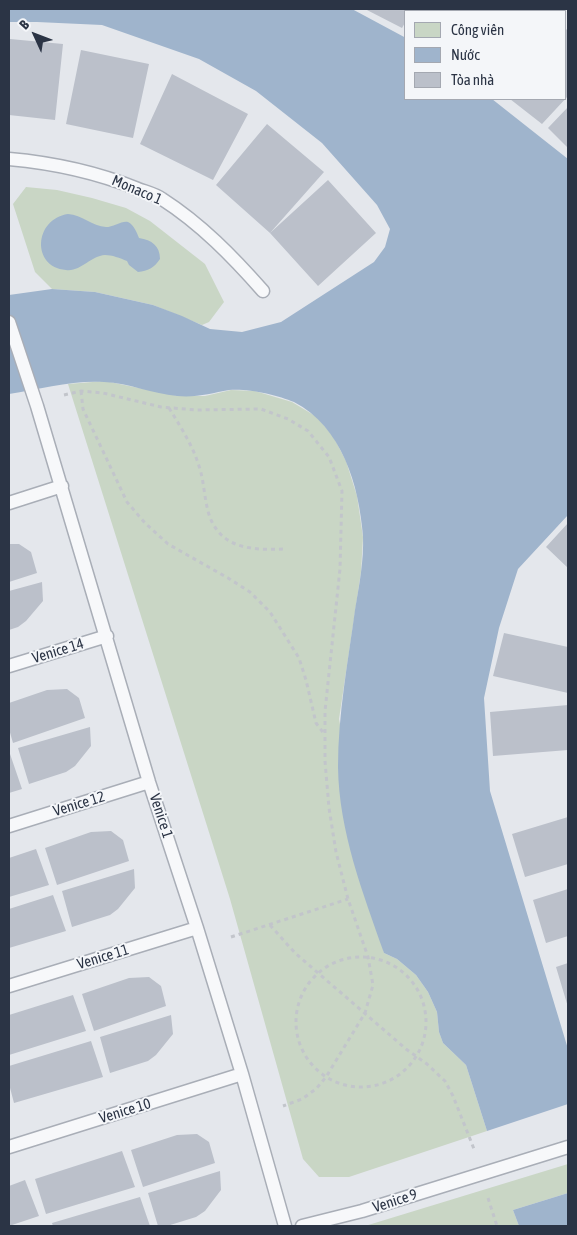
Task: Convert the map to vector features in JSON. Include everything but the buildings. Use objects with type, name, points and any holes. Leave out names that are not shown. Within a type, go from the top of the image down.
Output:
[{"type":"lane","name":"Monaco 1","points":[[9,159],[83,170],[161,198],[197,225],[231,255],[263,291]]},
{"type":"lane","name":"Venice 1","points":[[9,322],[38,406],[149,782],[242,1074],[285,1226]]},
{"type":"lane","points":[[9,503],[62,486]]},
{"type":"lane","name":"Venice 14","points":[[9,666],[107,636]]},
{"type":"lane","name":"Venice 12","points":[[9,826],[149,782]]},
{"type":"lane","name":"Venice 11","points":[[9,986],[197,928]]},
{"type":"lane","name":"Venice 10","points":[[9,1147],[242,1074]]},
{"type":"lane","name":"Venice 9","points":[[302,1226],[362,1211],[568,1147]]},
{"type":"path","points":[[81,391],[83,409],[127,502],[145,523],[168,544],[250,592],[270,612],[299,658],[316,723],[325,735]]},
{"type":"path","points":[[64,395],[81,391],[102,393],[168,408],[197,410],[261,409],[288,419],[308,431],[330,457],[342,491],[340,569],[325,711],[325,761],[329,808],[336,852],[348,899],[368,957],[373,985],[365,1014],[326,1078],[316,1089],[302,1099],[283,1106]]},
{"type":"path","points":[[168,408],[190,442],[201,473],[212,522],[222,535],[238,546],[258,550],[283,549]]},
{"type":"path","points":[[231,938],[348,899]]},
{"type":"path","points":[[270,925],[295,953],[445,1081],[474,1149]]},
{"type":"path","points":[[354,956],[376,958],[395,965],[412,979],[422,997],[427,1018],[425,1039],[417,1057],[401,1075],[381,1085],[359,1088],[338,1084],[318,1073],[304,1056],[297,1035],[296,1013],[303,992],[318,973],[334,962],[354,956]]},
{"type":"path","points":[[488,1198],[498,1226]]},
{"type":"green space","points":[[26,187],[57,190],[92,198],[126,208],[150,221],[205,264],[224,302],[209,322],[202,325],[153,305],[95,292],[52,289],[35,272],[13,204]]},
{"type":"green space","points":[[105,381],[178,396],[205,396],[231,390],[255,391],[292,402],[317,417],[333,436],[346,461],[357,496],[363,537],[361,572],[339,719],[384,953],[397,959],[416,975],[428,992],[437,1012],[439,1032],[443,1043],[466,1065],[487,1131],[349,1177],[319,1177],[303,1159],[230,899],[68,384]]},
{"type":"green space","points":[[568,1164],[568,1193],[513,1210],[519,1226],[365,1226]]},
{"type":"water","points":[[9,9],[352,9],[404,37],[404,100],[493,100],[568,159],[568,515],[518,569],[499,628],[484,698],[490,791],[568,1049],[568,1104],[487,1131],[466,1065],[443,1043],[439,1032],[437,1012],[428,992],[416,975],[397,959],[384,953],[353,862],[339,791],[338,747],[340,727],[363,555],[361,517],[352,478],[345,459],[336,442],[324,426],[311,413],[294,402],[244,390],[184,396],[168,395],[113,383],[92,382],[9,394],[9,295],[52,289],[95,292],[153,305],[210,329],[242,332],[281,322],[374,262],[385,247],[390,229],[377,205],[322,143],[256,91],[199,59],[102,25],[9,22]]},
{"type":"water","points":[[68,214],[106,227],[128,222],[134,227],[139,238],[148,240],[157,247],[160,259],[155,265],[145,271],[138,272],[127,261],[108,255],[95,258],[76,269],[66,270],[55,267],[47,261],[42,252],[43,233],[48,224]]},
{"type":"water","points":[[568,1193],[568,1226],[519,1226],[513,1210]]}]
